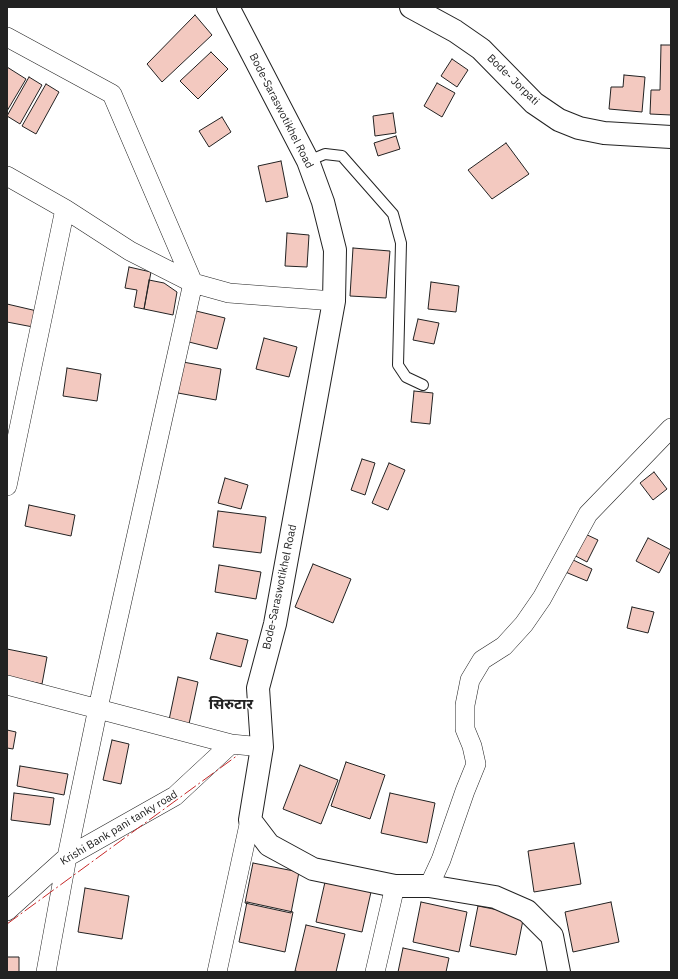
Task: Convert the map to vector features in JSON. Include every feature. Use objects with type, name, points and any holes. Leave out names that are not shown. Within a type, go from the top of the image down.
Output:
[{"type":"street","name":"Bode-Saraswotikhel Road","points":[[228,7],[308,161],[323,202],[335,250],[334,301],[275,624],[258,688],[262,747],[250,820]]},
{"type":"street","name":"Bode- Jorpati","points":[[411,7],[455,31],[481,49],[534,102],[559,120],[579,128],[604,133],[671,137]]},
{"type":"street","points":[[7,36],[112,94],[193,283],[98,708],[67,857],[46,972]]},
{"type":"street","points":[[7,176],[65,209],[130,252],[193,283],[229,293],[334,301]]},
{"type":"street","points":[[7,486],[65,209]]},
{"type":"street","points":[[429,886],[441,860],[464,791],[476,764],[472,746],[465,729],[465,705],[470,680],[482,660],[504,646],[524,624],[542,598],[588,514],[671,428]]},
{"type":"street","points":[[7,686],[98,708],[231,744],[262,747]]},
{"type":"street","name":"Krishi Bank pani tanky road","points":[[7,911],[67,857],[175,796],[231,744]]},
{"type":"street","points":[[250,820],[269,845],[313,869],[395,886],[429,886],[495,897],[527,911],[552,936],[559,972]]},
{"type":"street","points":[[217,972],[250,820]]},
{"type":"street","points":[[375,972],[395,886]]},
{"type":"lane","points":[[308,161],[325,154],[342,156],[393,214],[401,243],[398,365],[406,377],[423,385]]},
{"type":"building","points":[[195,15],[212,35],[162,82],[147,64]]},
{"type":"building","points":[[661,45],[671,45],[671,115],[650,114],[651,90],[660,90]]},
{"type":"building","points":[[211,52],[228,69],[198,99],[180,81]]},
{"type":"building","points":[[452,59],[468,70],[457,87],[441,76]]},
{"type":"building","points":[[7,67],[26,79],[7,111]]},
{"type":"building","points":[[624,75],[645,77],[642,112],[609,109],[611,87],[623,87]]},
{"type":"building","points":[[29,77],[42,85],[20,124],[7,116]]},
{"type":"building","points":[[437,83],[455,93],[442,117],[424,106]]},
{"type":"building","points":[[46,84],[59,92],[36,134],[22,126]]},
{"type":"building","points":[[393,113],[396,133],[375,136],[373,116]]},
{"type":"building","points":[[222,117],[231,132],[209,147],[199,131]]},
{"type":"building","points":[[396,136],[400,149],[378,156],[374,143]]},
{"type":"building","points":[[506,143],[529,174],[492,199],[468,170]]},
{"type":"building","points":[[281,161],[288,197],[266,202],[258,166]]},
{"type":"building","points":[[287,233],[309,235],[307,267],[285,266]]},
{"type":"building","points":[[353,248],[390,251],[386,298],[350,296]]},
{"type":"building","points":[[129,267],[151,272],[144,309],[134,307],[137,290],[125,288]]},
{"type":"building","points":[[149,280],[164,283],[177,292],[173,315],[144,309]]},
{"type":"building","points":[[431,282],[459,286],[456,312],[428,309]]},
{"type":"building","points":[[7,304],[37,311],[33,327],[7,322]]},
{"type":"building","points":[[192,310],[225,318],[217,349],[185,341]]},
{"type":"building","points":[[418,319],[439,323],[434,344],[413,340]]},
{"type":"building","points":[[264,338],[297,347],[289,377],[256,369]]},
{"type":"building","points":[[183,362],[221,369],[216,400],[178,393]]},
{"type":"building","points":[[67,368],[101,374],[97,401],[63,396]]},
{"type":"building","points":[[414,391],[433,393],[430,424],[411,422]]},
{"type":"building","points":[[362,459],[375,463],[365,495],[351,490]]},
{"type":"building","points":[[389,463],[405,470],[388,510],[372,503]]},
{"type":"building","points":[[654,472],[667,489],[653,500],[640,483]]},
{"type":"building","points":[[225,478],[248,485],[241,509],[218,503]]},
{"type":"building","points":[[29,505],[75,515],[71,536],[25,526]]},
{"type":"building","points":[[218,511],[266,517],[261,553],[213,547]]},
{"type":"building","points":[[581,532],[598,540],[587,562],[570,553]]},
{"type":"building","points":[[648,538],[671,550],[659,573],[636,561]]},
{"type":"building","points":[[569,558],[592,569],[587,581],[563,571]]},
{"type":"building","points":[[313,564],[351,579],[333,623],[295,607]]},
{"type":"building","points":[[219,565],[261,572],[256,599],[215,592]]},
{"type":"building","points":[[632,607],[654,612],[648,633],[627,628]]},
{"type":"building","points":[[217,633],[248,640],[241,667],[210,659]]},
{"type":"building","points":[[7,649],[47,657],[42,684],[7,677]]},
{"type":"building","points":[[178,677],[198,682],[189,724],[169,720]]},
{"type":"building","points":[[7,730],[16,732],[13,749],[7,748]]},
{"type":"building","points":[[112,740],[129,744],[121,784],[103,780]]},
{"type":"building","points":[[346,762],[385,775],[370,819],[331,806]]},
{"type":"building","points":[[300,765],[338,780],[321,824],[283,809]]},
{"type":"building","points":[[20,766],[68,774],[64,795],[17,786]]},
{"type":"building","points":[[14,793],[54,798],[50,825],[11,820]]},
{"type":"building","points":[[390,793],[435,803],[427,843],[381,833]]},
{"type":"building","points":[[574,843],[581,884],[534,892],[528,851]]},
{"type":"building","points":[[253,863],[299,872],[291,913],[245,903]]},
{"type":"building","points":[[325,882],[371,892],[362,932],[316,922]]},
{"type":"building","points":[[85,888],[129,896],[122,939],[78,932]]},
{"type":"building","points":[[247,902],[293,912],[285,952],[239,942]]},
{"type":"building","points":[[421,902],[467,912],[459,952],[413,942]]},
{"type":"building","points":[[611,902],[619,942],[573,952],[565,912]]},
{"type":"building","points":[[478,906],[524,915],[516,955],[470,946]]},
{"type":"building","points":[[306,925],[345,934],[336,972],[295,971]]},
{"type":"building","points":[[403,948],[449,958],[446,972],[398,972]]},
{"type":"building","points":[[7,957],[19,957],[19,972],[7,972]]},
{"type":"power","points":[[7,924],[238,755]]},
{"type":"district","name":"सिरुटार","points":[[231,705]]}]
